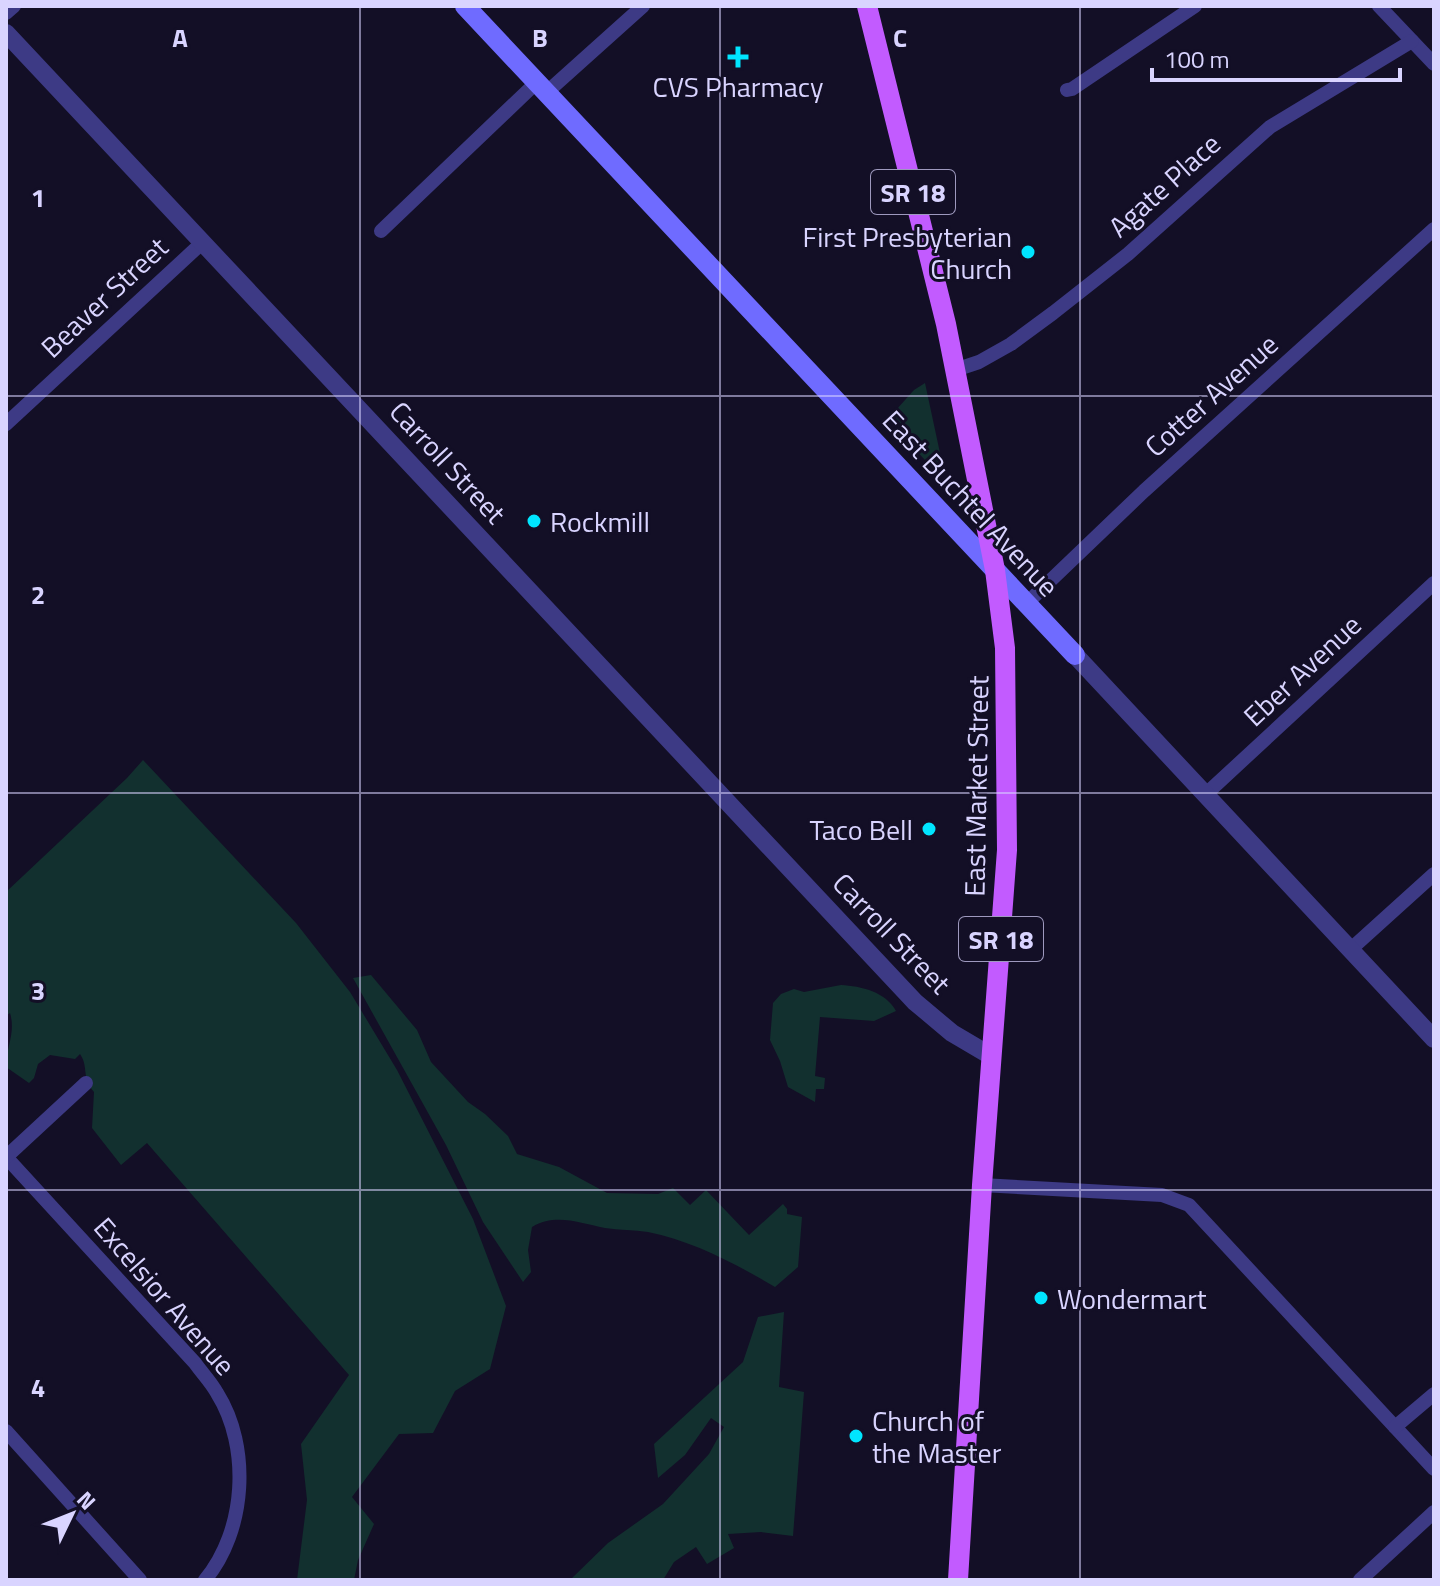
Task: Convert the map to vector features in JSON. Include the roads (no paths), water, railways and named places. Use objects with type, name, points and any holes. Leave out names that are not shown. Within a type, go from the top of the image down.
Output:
[{"type":"main road","name":"East Buchtel Avenue","points":[[465,6],[1075,655]]},
{"type":"main road","name":"East Market Street","points":[[867,6],[955,370],[995,570],[1005,648],[1007,850],[982,1185],[958,1580]]},
{"type":"street","points":[[6,13],[14,6]]},
{"type":"street","points":[[381,231],[542,88],[643,6]]},
{"type":"street","points":[[1067,90],[1195,6]]},
{"type":"street","points":[[1379,6],[1434,64]]},
{"type":"street","name":"Carroll Street","points":[[6,33],[915,1002],[952,1033],[991,1056]]},
{"type":"street","name":"Agate Place","points":[[955,370],[979,362],[1011,344],[1053,313],[1128,254],[1270,127],[1412,41]]},
{"type":"street","name":"Cotter Avenue","points":[[1027,603],[1144,491],[1434,229]]},
{"type":"street","name":"Beaver Street","points":[[6,424],[203,242]]},
{"type":"street","name":"Eber Avenue","points":[[1206,794],[1434,583]]},
{"type":"street","name":"East Buchtel Avenue","points":[[1075,655],[1434,1039]]},
{"type":"street","points":[[1351,949],[1434,874]]},
{"type":"street","points":[[6,1157],[86,1083]]},
{"type":"street","name":"Excelsior Avenue","points":[[6,1157],[195,1363],[218,1394],[237,1447],[239,1490],[229,1537],[205,1580]]},
{"type":"street","points":[[982,1185],[1071,1188],[1162,1195],[1177,1199],[1198,1214],[1434,1469]]},
{"type":"street","points":[[1395,1427],[1434,1394]]},
{"type":"street","points":[[6,1431],[140,1580]]},
{"type":"street","points":[[1360,1580],[1434,1512]]},
{"type":"place","name":"CVS Pharmacy","points":[[738,57]]},
{"type":"place","name":"First Presbyterian Church","points":[[1028,252]]},
{"type":"place","name":"Rockmill","points":[[534,521]]},
{"type":"place","name":"Taco Bell","points":[[929,829]]},
{"type":"place","name":"Wondermart","points":[[1041,1298]]},
{"type":"place","name":"Church of the Master","points":[[856,1436]]}]
